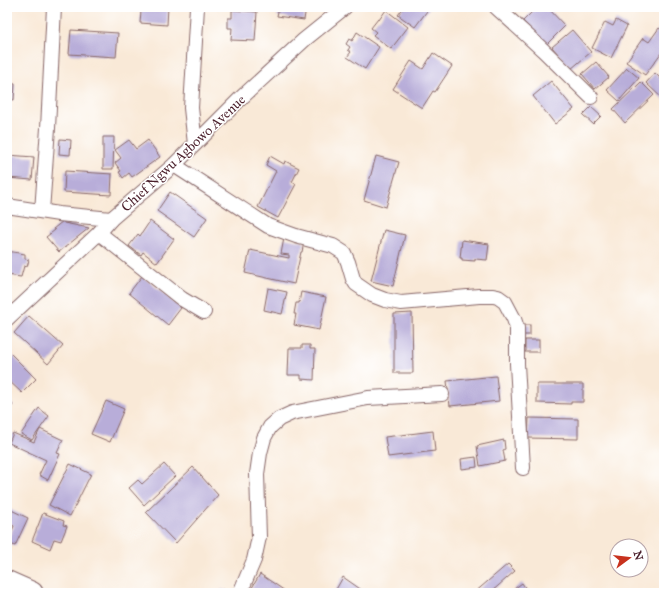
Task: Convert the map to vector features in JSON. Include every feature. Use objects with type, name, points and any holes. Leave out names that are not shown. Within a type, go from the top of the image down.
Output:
[{"type":"main road","points":[[7,582],[32,593]]},
{"type":"street","points":[[42,211],[54,7]]},
{"type":"street","points":[[195,144],[192,108],[196,7]]},
{"type":"street","name":"Chief Ngwu Agbowo Avenue","points":[[7,319],[99,233],[111,219],[174,165],[240,99],[304,40],[345,7]]},
{"type":"street","points":[[496,7],[591,96]]},
{"type":"street","points":[[174,165],[268,226],[296,236],[334,246],[344,253],[356,284],[372,295],[385,300],[401,303],[479,296],[498,297],[505,302],[517,328],[517,364],[523,468]]},
{"type":"street","points":[[7,206],[81,217],[111,219]]},
{"type":"street","points":[[99,233],[182,299],[204,312]]},
{"type":"street","points":[[240,593],[254,560],[259,537],[257,474],[264,438],[270,427],[279,419],[292,413],[368,398],[442,394]]},
{"type":"building","points":[[139,7],[168,7],[167,25],[140,23],[141,11],[138,11]]},
{"type":"building","points":[[279,7],[306,7],[304,20],[277,16]]},
{"type":"building","points":[[404,7],[430,7],[415,27],[398,15]]},
{"type":"building","points":[[537,7],[547,7],[565,26],[546,45],[523,21]]},
{"type":"building","points":[[232,10],[257,12],[255,41],[231,40],[232,28],[228,28],[228,18],[232,18]]},
{"type":"building","points":[[386,10],[408,27],[391,49],[373,35],[376,32],[371,28]]},
{"type":"building","points":[[616,20],[627,26],[611,58],[592,48],[605,22],[613,26]]},
{"type":"building","points":[[659,28],[664,32],[664,49],[645,75],[626,62],[643,38],[649,42]]},
{"type":"building","points":[[71,30],[118,33],[116,57],[69,54]]},
{"type":"building","points":[[572,30],[591,52],[571,69],[552,47]]},
{"type":"building","points":[[357,32],[379,47],[365,69],[347,57],[351,52],[348,50],[350,47],[346,44],[349,39],[352,41]]},
{"type":"building","points":[[433,53],[452,66],[435,92],[433,91],[422,108],[393,89],[411,61],[423,69]]},
{"type":"building","points":[[596,62],[609,77],[595,89],[582,74]]},
{"type":"building","points":[[627,68],[639,78],[619,101],[607,90]]},
{"type":"building","points":[[655,73],[664,82],[664,100],[646,83]]},
{"type":"building","points":[[551,81],[574,109],[555,124],[533,96]]},
{"type":"building","points":[[641,82],[654,95],[625,123],[613,109]]},
{"type":"building","points":[[7,83],[15,84],[14,100],[7,99]]},
{"type":"building","points":[[591,107],[601,116],[593,124],[583,115]]},
{"type":"building","points":[[103,137],[114,137],[113,169],[103,169]]},
{"type":"building","points":[[60,139],[71,140],[70,155],[59,154]]},
{"type":"building","points":[[129,140],[136,149],[148,140],[160,157],[132,177],[129,173],[123,178],[119,172],[121,171],[115,163],[121,158],[115,150]]},
{"type":"building","points":[[7,155],[34,157],[32,180],[7,178]]},
{"type":"building","points":[[270,156],[284,164],[285,161],[299,168],[292,182],[296,184],[278,218],[258,207],[276,171],[266,165]]},
{"type":"building","points":[[376,156],[399,162],[386,207],[364,200]]},
{"type":"building","points":[[65,171],[112,174],[111,195],[64,192]]},
{"type":"building","points":[[170,192],[207,218],[194,237],[157,211]]},
{"type":"building","points":[[63,221],[64,223],[89,228],[59,252],[46,237]]},
{"type":"building","points":[[150,221],[174,239],[157,263],[143,252],[141,255],[129,246],[138,234],[140,236]]},
{"type":"building","points":[[384,230],[405,235],[393,286],[371,281]]},
{"type":"building","points":[[284,238],[304,242],[294,284],[245,273],[250,250],[289,258],[289,255],[281,254]]},
{"type":"building","points":[[462,240],[489,244],[487,260],[462,260],[462,258],[460,258]]},
{"type":"building","points":[[7,251],[25,254],[25,259],[29,260],[27,267],[24,266],[21,277],[7,275]]},
{"type":"building","points":[[142,276],[181,308],[168,325],[129,293]]},
{"type":"building","points":[[268,288],[287,292],[282,314],[264,310]]},
{"type":"building","points":[[301,292],[326,297],[319,330],[294,325],[296,303],[299,303]]},
{"type":"building","points":[[412,313],[413,373],[394,373],[394,314]]},
{"type":"building","points":[[29,316],[63,346],[48,364],[14,333]]},
{"type":"building","points":[[523,325],[530,325],[530,335],[523,335]]},
{"type":"building","points":[[525,340],[539,340],[539,352],[525,352]]},
{"type":"building","points":[[302,345],[310,345],[310,349],[315,349],[314,380],[301,379],[301,375],[288,375],[289,348],[302,348]]},
{"type":"building","points":[[7,350],[36,379],[22,393],[7,379]]},
{"type":"building","points":[[496,376],[499,401],[450,406],[447,381]]},
{"type":"building","points":[[537,384],[583,384],[583,402],[571,402],[571,404],[537,403]]},
{"type":"building","points":[[7,399],[13,405],[7,411]]},
{"type":"building","points":[[106,401],[124,409],[110,442],[91,434]]},
{"type":"building","points":[[39,408],[49,416],[32,440],[21,434]]},
{"type":"building","points":[[529,418],[578,419],[578,439],[528,438]]},
{"type":"building","points":[[40,429],[63,440],[57,453],[60,454],[48,480],[39,475],[46,460],[9,443],[13,433],[34,442]]},
{"type":"building","points":[[433,431],[435,451],[388,457],[385,437]]},
{"type":"building","points":[[504,440],[505,449],[503,450],[505,461],[480,466],[477,446]]},
{"type":"building","points":[[476,457],[477,467],[462,469],[461,459]]},
{"type":"building","points":[[70,464],[91,474],[70,516],[49,505]]},
{"type":"building","points":[[164,464],[175,476],[144,505],[129,488],[138,480],[142,484]]},
{"type":"building","points":[[193,467],[218,495],[176,543],[146,512]]},
{"type":"building","points":[[7,508],[28,518],[15,546],[7,542],[14,526],[7,522]]},
{"type":"building","points":[[43,513],[64,521],[63,525],[67,526],[61,541],[54,539],[50,549],[32,541]]},
{"type":"building","points":[[508,564],[515,571],[490,593],[474,593]]},
{"type":"building","points":[[260,574],[288,593],[249,593]]},
{"type":"building","points":[[343,577],[366,593],[334,593]]},
{"type":"building","points":[[522,583],[528,592],[516,593],[514,589]]},
{"type":"building","points":[[222,589],[230,593],[220,593]]}]
